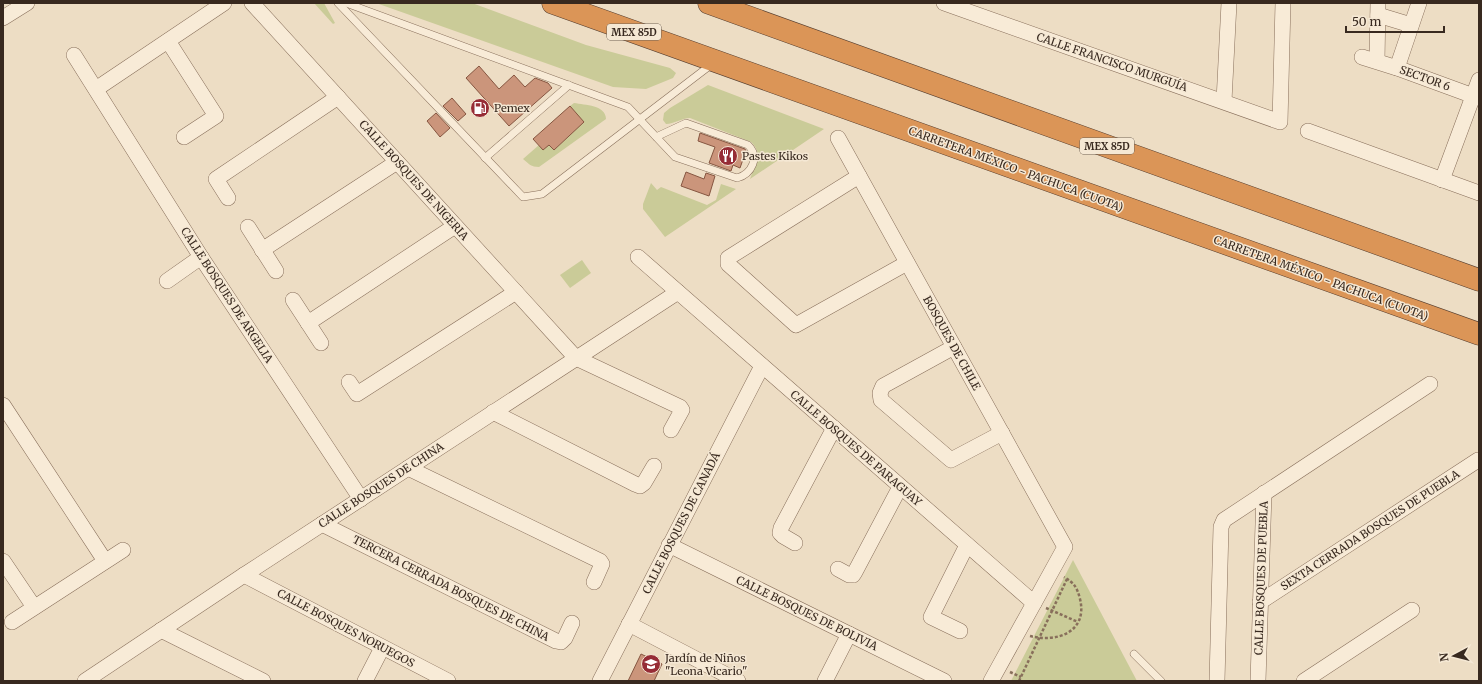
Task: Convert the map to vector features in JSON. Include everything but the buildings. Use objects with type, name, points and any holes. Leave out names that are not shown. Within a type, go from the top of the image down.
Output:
[{"type":"highway","name":"CARRETERA MÉXICO - PACHUCA (CUOTA)","points":[[553,3],[1479,334]]},
{"type":"highway","name":"MEX 85D","points":[[709,3],[1479,280]]},
{"type":"street","points":[[3,18],[27,3]]},
{"type":"street","points":[[96,89],[224,3]]},
{"type":"street","name":"CALLE BOSQUES DE NIGERIA","points":[[252,3],[576,358]]},
{"type":"street","name":"CALLE FRANCISCO MURGUÍA","points":[[944,3],[963,6],[1280,122],[1283,3]]},
{"type":"street","points":[[1224,101],[1229,3]]},
{"type":"street","points":[[1396,68],[1418,3]]},
{"type":"street","points":[[1377,61],[1378,9],[1411,25]]},
{"type":"street","points":[[168,41],[216,116],[184,138]]},
{"type":"street","name":"CALLE BOSQUES DE ARGELIA","points":[[74,56],[201,257],[360,499]]},
{"type":"street","name":"SECTOR 6","points":[[1362,57],[1476,97]]},
{"type":"street","points":[[1442,180],[1476,97],[1479,80]]},
{"type":"street","points":[[228,198],[216,179],[338,97]]},
{"type":"street","points":[[1308,131],[1479,194]]},
{"type":"street","name":"BOSQUES DE CHILE","points":[[838,138],[1065,547],[1052,570]]},
{"type":"street","points":[[262,250],[397,162]]},
{"type":"street","points":[[859,176],[728,258],[728,264],[796,324],[907,263]]},
{"type":"street","points":[[308,323],[455,226]]},
{"type":"street","points":[[248,227],[276,271]]},
{"type":"street","points":[[167,281],[201,257]]},
{"type":"street","name":"CALLE BOSQUES DE PARAGUAY","points":[[638,257],[1034,604]]},
{"type":"street","points":[[349,382],[357,394],[516,292]]},
{"type":"street","name":"CALLE BOSQUES DE CHINA","points":[[85,681],[244,575],[678,292]]},
{"type":"street","points":[[293,300],[321,343]]},
{"type":"street","points":[[954,347],[883,386],[880,393],[882,400],[951,460],[1002,433]]},
{"type":"street","points":[[576,358],[680,407],[682,410],[672,430]]},
{"type":"street","name":"CALLE BOSQUES DE CANADÁ","points":[[600,681],[762,366]]},
{"type":"street","points":[[1264,493],[1430,384]]},
{"type":"street","points":[[3,405],[105,561]]},
{"type":"street","points":[[493,412],[640,486],[644,483],[654,466]]},
{"type":"street","points":[[795,544],[780,533],[781,528],[834,428]]},
{"type":"street","name":"SEXTA CERRADA BOSQUES DE PUEBLA","points":[[1260,602],[1478,460],[1479,462]]},
{"type":"street","points":[[408,468],[600,561],[602,568],[594,582]]},
{"type":"street","points":[[838,569],[849,575],[852,575],[855,572],[900,487]]},
{"type":"street","name":"CALLE BOSQUES DE PUEBLA","points":[[1258,681],[1264,493]]},
{"type":"street","name":"CALLE BOSQUES DE PUEBLA","points":[[1217,681],[1221,527],[1224,520],[1264,493]]},
{"type":"street","name":"TERCERA CERRADA BOSQUES DE CHINA","points":[[322,524],[556,641],[561,642],[565,638],[572,623]]},
{"type":"street","name":"CALLE BOSQUES DE BOLIVIA","points":[[670,545],[849,634],[928,678],[944,681]]},
{"type":"street","points":[[960,631],[931,617],[967,545]]},
{"type":"street","points":[[12,622],[123,550]]},
{"type":"street","points":[[3,561],[34,607]]},
{"type":"street","points":[[991,681],[1052,570]]},
{"type":"street","name":"CALLE BOSQUES NORUEGOS","points":[[244,575],[448,681]]},
{"type":"street","points":[[1304,681],[1412,610]]},
{"type":"street","points":[[629,624],[738,681]]},
{"type":"street","points":[[161,630],[263,681]]},
{"type":"street","points":[[825,681],[849,634]]},
{"type":"street","points":[[365,681],[382,648]]},
{"type":"lane","points":[[338,3],[522,197],[542,194],[715,62]]},
{"type":"lane","points":[[346,3],[628,107],[641,119],[656,136],[675,157],[737,178],[749,172],[754,157],[753,150],[748,145],[686,122],[656,136]]},
{"type":"lane","points":[[485,158],[569,85]]},
{"type":"lane","points":[[1134,654],[1161,681]]},
{"type":"path","points":[[1018,632],[1039,638],[1049,639],[1064,635],[1075,627],[1081,618],[1081,605],[1078,592],[1072,582],[1052,570]]},
{"type":"path","points":[[1018,681],[1068,579]]},
{"type":"path","points":[[1034,604],[1078,622]]},
{"type":"green space","points":[[314,3],[324,3],[335,23],[333,24]]},
{"type":"green space","points":[[376,3],[472,3],[586,45],[670,68],[676,73],[673,78],[646,89],[613,87]]},
{"type":"green space","points":[[708,85],[824,129],[750,179],[757,159],[757,150],[751,142],[690,118],[666,124],[663,120],[664,113],[670,108]]},
{"type":"green space","points":[[574,103],[599,108],[605,114],[606,119],[539,167],[529,164],[523,159],[539,145],[549,145],[554,150],[573,132],[575,112],[570,106]]},
{"type":"green space","points":[[651,183],[657,190],[661,187],[707,205],[716,200],[721,184],[736,189],[665,237],[643,209],[643,204]]},
{"type":"green space","points":[[582,260],[591,273],[570,288],[560,275]]},
{"type":"green space","points":[[1073,560],[1137,681],[1011,681]]},
{"type":"place","name":"Pemex","points":[[480,108]]},
{"type":"place","name":"Pastes Kikos","points":[[728,156]]},
{"type":"place","name":"Jardín de Niños \"Leona Vicario\"","points":[[651,664]]}]
